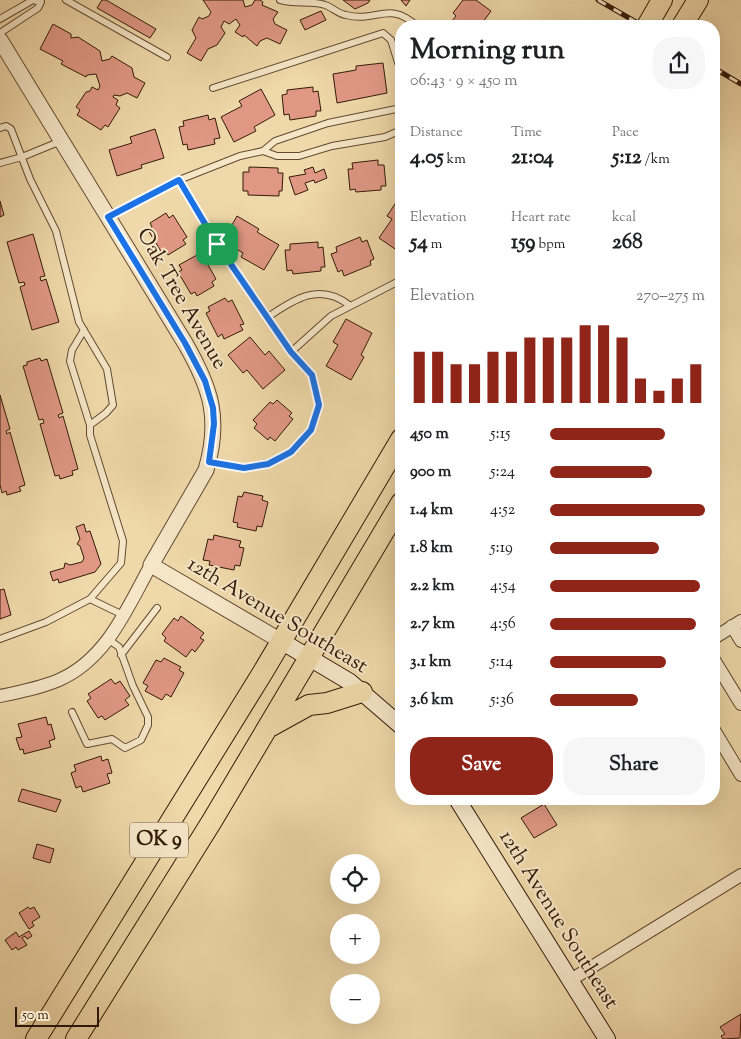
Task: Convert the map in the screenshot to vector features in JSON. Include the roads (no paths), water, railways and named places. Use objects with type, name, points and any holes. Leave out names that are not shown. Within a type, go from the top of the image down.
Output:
[{"type":"highway","points":[[650,20],[662,0]]},
{"type":"highway","points":[[686,20],[695,4]]},
{"type":"highway","name":"OK 9","points":[[36,1039],[281,641],[395,449]]},
{"type":"highway","name":"OK 9","points":[[76,1039],[310,658],[395,513]]},
{"type":"highway","points":[[267,728],[309,705],[327,703],[362,692]]},
{"type":"main road","name":"12th Avenue Southeast","points":[[281,641],[362,692],[395,721]]},
{"type":"main road","name":"12th Avenue Southeast","points":[[461,805],[607,1039]]},
{"type":"street","name":"Oak Tree Avenue","points":[[0,40],[185,343],[205,381],[213,408],[214,424],[209,462],[199,485],[151,565]]},
{"type":"street","name":"12th Avenue Southeast","points":[[151,565],[281,641]]},
{"type":"street","points":[[0,696],[38,688],[71,674],[90,661],[108,639],[151,565]]},
{"type":"street","points":[[720,634],[736,624],[741,641]]},
{"type":"street","points":[[720,670],[741,704]]},
{"type":"street","points":[[720,740],[741,774]]},
{"type":"street","points":[[569,980],[741,875]]},
{"type":"lane","points":[[0,19],[33,0],[42,1],[38,8],[0,33]]},
{"type":"lane","points":[[66,0],[167,57]]},
{"type":"lane","points":[[280,0],[293,4],[310,2],[326,5],[344,15],[359,17],[393,10],[406,14],[412,20]]},
{"type":"lane","points":[[213,88],[383,34],[391,40],[395,53]]},
{"type":"lane","points":[[108,217],[179,180],[240,156],[263,151],[275,141],[328,123],[395,109]]},
{"type":"lane","points":[[0,128],[6,126],[11,129],[30,179],[56,231],[79,322],[107,369],[112,391],[112,405],[106,413],[90,425]]},
{"type":"lane","points":[[263,151],[277,156],[299,156],[332,146],[385,138],[395,133]]},
{"type":"lane","points":[[0,163],[22,157],[61,140]]},
{"type":"lane","points":[[179,180],[217,244],[291,352],[312,375],[319,405],[311,430],[291,452],[268,464],[244,468],[209,462]]},
{"type":"lane","points":[[291,352],[331,316],[395,283]]},
{"type":"lane","points":[[268,317],[301,297],[318,294],[338,296],[349,305]]},
{"type":"lane","points":[[0,639],[46,622],[90,599],[120,563],[122,541],[90,436],[90,425],[70,361],[72,350],[84,330]]},
{"type":"lane","points":[[90,599],[123,615]]},
{"type":"lane","points":[[121,655],[157,608]]},
{"type":"lane","points":[[72,712],[87,744],[112,739],[125,748],[141,740],[148,725],[148,717],[132,686],[119,647],[108,639]]},
{"type":"railway","points":[[598,0],[633,20]]},
{"type":"railway","points":[[720,72],[741,84]]}]
